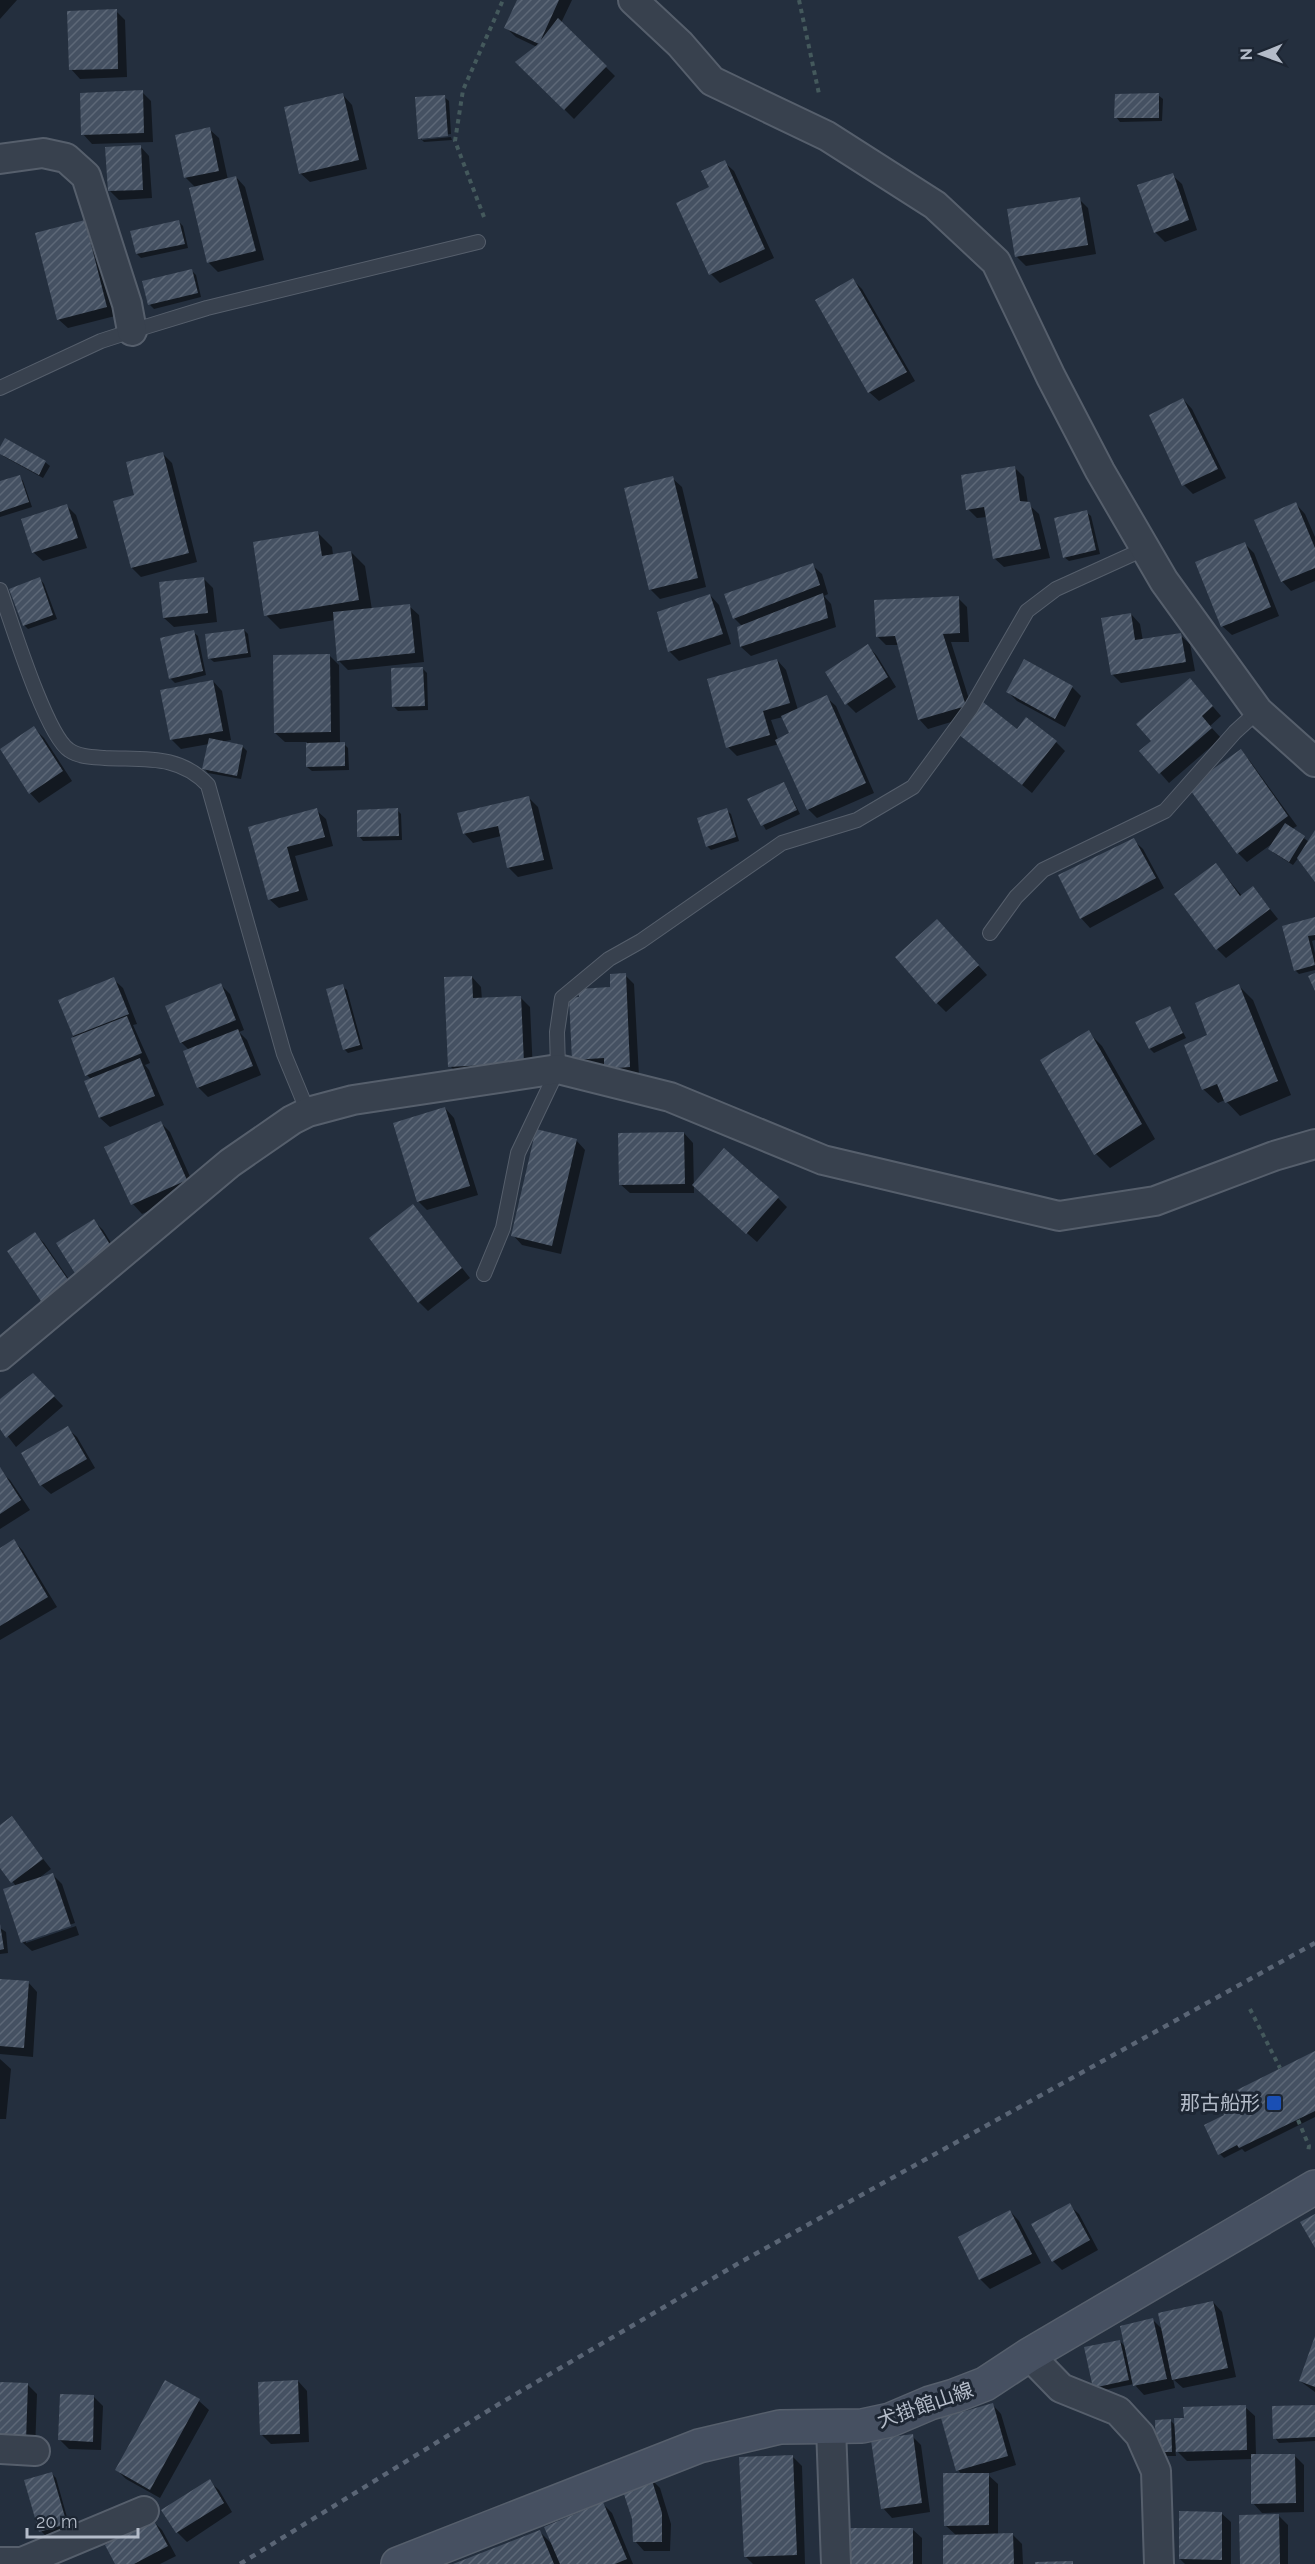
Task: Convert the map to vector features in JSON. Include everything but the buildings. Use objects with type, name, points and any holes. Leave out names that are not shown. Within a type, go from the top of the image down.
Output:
[{"type":"main road","name":"犬掛館山線","points":[[416,2560],[699,2446],[780,2427],[862,2426],[890,2420],[985,2384],[1029,2355],[1315,2187]]},
{"type":"street","points":[[633,0],[680,44],[711,81],[828,136],[934,205],[996,262],[1034,345],[1143,549],[1258,711],[1315,762]]},
{"type":"street","points":[[0,159],[44,153],[66,158],[86,176],[127,304],[132,331]]},
{"type":"street","points":[[0,1356],[230,1163],[292,1120],[308,1112],[353,1100],[558,1069],[670,1097],[823,1160],[1059,1216],[1155,1201],[1274,1156],[1315,1144]]},
{"type":"street","points":[[1029,2355],[1061,2388],[1118,2411],[1140,2434],[1156,2471],[1159,2564]]},
{"type":"street","points":[[831,2427],[836,2564]]},
{"type":"street","points":[[0,2449],[35,2451]]},
{"type":"street","points":[[0,2562],[22,2562],[144,2511]]},
{"type":"lane","points":[[0,388],[102,341],[132,331],[250,297],[478,242]]},
{"type":"lane","points":[[484,1274],[503,1228],[518,1153],[558,1069],[557,1032],[562,998],[609,959],[641,941],[782,843],[857,820],[913,787],[971,708],[1027,611],[1056,589],[1143,549]]},
{"type":"lane","points":[[0,590],[43,708],[56,736],[69,750],[88,757],[177,762],[196,772],[208,785],[284,1054],[308,1112]]},
{"type":"lane","points":[[990,933],[1016,897],[1043,870],[1165,811],[1235,732],[1258,711]]},
{"type":"path","points":[[478,242],[486,223],[455,141],[462,90],[503,0]]},
{"type":"path","points":[[799,0],[828,136]]},
{"type":"path","points":[[1250,2009],[1280,2068]]},
{"type":"path","points":[[1298,2120],[1309,2146],[1308,2155]]},
{"type":"railway","points":[[240,2564],[499,2404],[739,2263],[1315,1943]]},
{"type":"place","name":"那古船形","points":[[1274,2103]]}]
